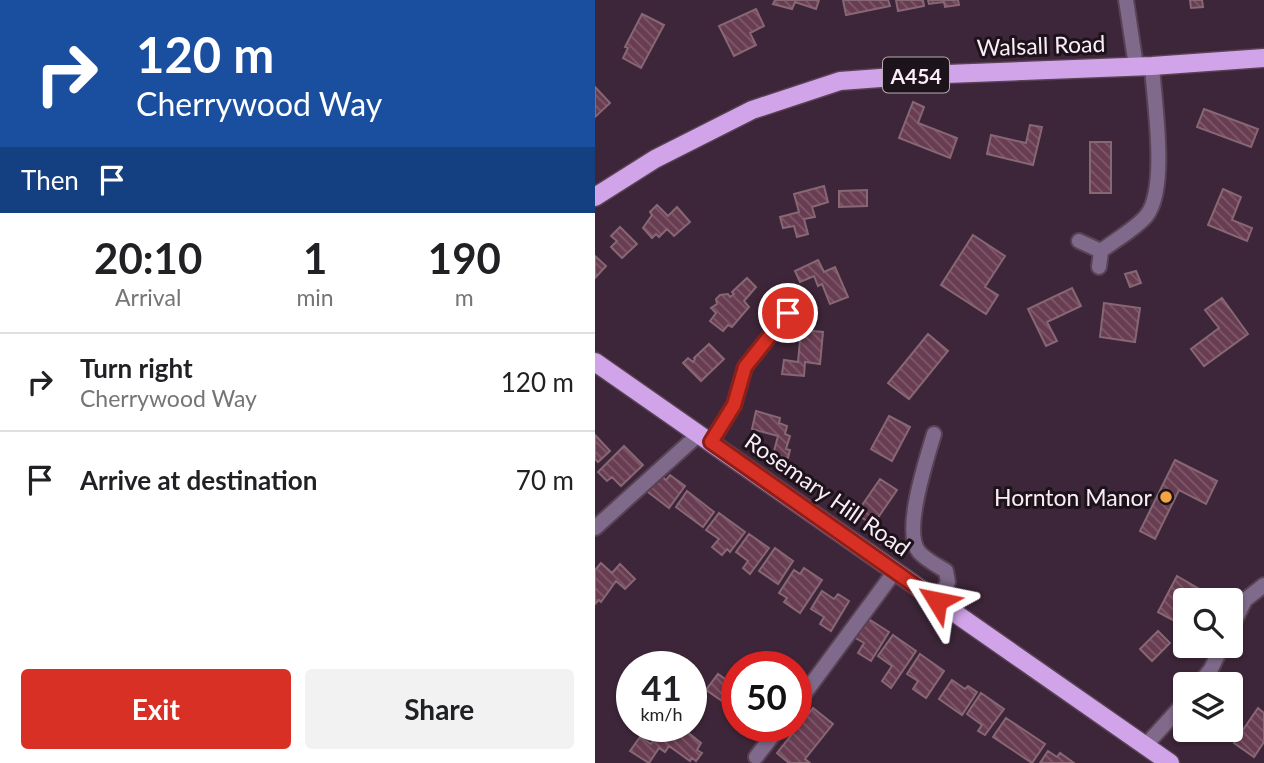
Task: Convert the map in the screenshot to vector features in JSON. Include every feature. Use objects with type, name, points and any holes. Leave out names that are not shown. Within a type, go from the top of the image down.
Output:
[{"type":"main road","name":"Walsall Road","points":[[595,197],[655,159],[752,110],[840,81],[1264,58]]},
{"type":"main road","name":"Rosemary Hill Road","points":[[595,362],[1170,763]]},
{"type":"street","points":[[1099,267],[1101,251],[1147,215],[1155,197],[1159,177],[1144,66],[1126,0]]},
{"type":"street","points":[[1079,241],[1101,251]]},
{"type":"street","points":[[595,528],[705,438],[734,405],[745,367],[788,313]]},
{"type":"street","points":[[934,434],[915,499],[914,544],[920,553],[946,571],[948,582],[937,601]]},
{"type":"street","points":[[812,683],[895,571]]},
{"type":"street","points":[[1243,604],[1264,585]]},
{"type":"street","points":[[1145,746],[1173,715]]},
{"type":"street","points":[[756,757],[768,742]]},
{"type":"building","points":[[775,0],[819,0],[816,9],[795,2],[792,9],[773,4]]},
{"type":"building","points":[[843,0],[888,0],[890,6],[846,15]]},
{"type":"building","points":[[896,0],[923,0],[924,6],[898,11]]},
{"type":"building","points":[[928,0],[958,0],[959,5],[945,7],[944,2],[929,4]]},
{"type":"building","points":[[1190,0],[1202,0],[1203,7],[1191,8]]},
{"type":"building","points":[[756,9],[764,26],[750,33],[756,45],[734,56],[719,26]]},
{"type":"building","points":[[642,14],[664,25],[641,68],[623,58],[628,48],[625,47]]},
{"type":"building","points":[[595,87],[610,103],[595,117]]},
{"type":"building","points":[[913,102],[924,107],[918,123],[957,138],[950,158],[899,138]]},
{"type":"building","points":[[1204,109],[1258,129],[1251,147],[1197,127]]},
{"type":"building","points":[[1030,125],[1042,127],[1033,165],[987,154],[991,135],[1026,143]]},
{"type":"building","points":[[1090,142],[1111,142],[1111,193],[1090,193]]},
{"type":"building","points":[[824,186],[828,202],[812,207],[815,217],[804,219],[808,234],[797,237],[794,226],[783,228],[780,217],[799,212],[794,194]]},
{"type":"building","points":[[1223,189],[1241,197],[1232,220],[1252,228],[1247,241],[1208,225]]},
{"type":"building","points":[[867,190],[867,206],[839,207],[839,191]]},
{"type":"building","points":[[657,205],[668,216],[677,207],[690,222],[674,236],[667,229],[659,237],[656,234],[652,238],[643,228],[652,215],[650,212]]},
{"type":"building","points":[[620,227],[637,244],[622,258],[611,247],[617,241],[611,236]]},
{"type":"building","points":[[973,235],[1005,256],[985,287],[998,295],[986,314],[941,285]]},
{"type":"building","points":[[595,256],[606,266],[595,278]]},
{"type":"building","points":[[818,260],[824,272],[835,267],[848,297],[830,304],[822,284],[818,286],[814,276],[800,282],[795,271]]},
{"type":"building","points":[[1136,271],[1141,283],[1130,287],[1125,274]]},
{"type":"building","points":[[747,278],[756,287],[744,301],[749,307],[732,327],[728,325],[723,331],[710,321],[716,313],[711,308],[717,304],[716,299],[720,295],[728,294],[730,297]]},
{"type":"building","points":[[1072,288],[1081,306],[1047,322],[1057,341],[1046,346],[1028,309]]},
{"type":"building","points":[[1222,298],[1248,334],[1204,366],[1191,349],[1219,328],[1205,310]]},
{"type":"building","points":[[1104,303],[1140,308],[1135,342],[1100,337]]},
{"type":"building","points":[[801,330],[823,332],[820,364],[805,362],[804,376],[782,374],[784,360],[798,362]]},
{"type":"building","points":[[928,334],[948,351],[909,399],[888,383]]},
{"type":"building","points":[[709,344],[724,359],[701,381],[683,363],[688,358],[693,362]]},
{"type":"building","points":[[756,411],[780,418],[779,423],[787,426],[785,434],[790,436],[786,449],[790,450],[788,458],[773,455],[778,436],[752,429]]},
{"type":"building","points":[[889,416],[910,427],[892,461],[871,449]]},
{"type":"building","points":[[595,435],[610,451],[598,462],[595,459]]},
{"type":"building","points":[[624,446],[643,465],[621,486],[612,477],[607,481],[598,472]]},
{"type":"building","name":"Hornton Manor","points":[[1175,460],[1217,481],[1206,504],[1179,490],[1155,539],[1140,531]]},
{"type":"building","points":[[660,475],[666,480],[670,475],[685,486],[669,508],[648,492]]},
{"type":"building","points":[[880,479],[897,490],[873,525],[856,514]]},
{"type":"building","points":[[687,491],[714,512],[703,527],[676,507]]},
{"type":"building","points":[[719,513],[745,532],[730,552],[727,549],[722,555],[712,547],[719,539],[706,530]]},
{"type":"building","points":[[749,534],[769,548],[750,574],[743,568],[748,561],[736,552]]},
{"type":"building","points":[[775,548],[793,561],[778,584],[759,571]]},
{"type":"building","points":[[601,563],[612,573],[620,564],[635,579],[625,589],[616,581],[601,602],[599,600],[595,604],[595,570]]},
{"type":"building","points":[[804,568],[822,580],[800,613],[784,602],[787,598],[779,593],[794,570],[800,574]]},
{"type":"building","points":[[1177,576],[1198,588],[1173,588],[1173,620],[1158,612]]},
{"type":"building","points":[[822,591],[834,599],[838,594],[849,601],[831,631],[820,624],[824,617],[811,609]]},
{"type":"building","points":[[864,616],[889,632],[871,661],[858,653],[864,643],[852,636]]},
{"type":"building","points":[[1158,631],[1170,643],[1152,661],[1140,649]]},
{"type":"building","points":[[893,635],[916,651],[891,688],[882,681],[892,666],[878,656]]},
{"type":"building","points":[[920,654],[944,671],[926,698],[913,689],[918,681],[907,674]]},
{"type":"building","points":[[718,674],[721,676],[721,700],[707,691]]},
{"type":"building","points":[[952,680],[965,689],[968,686],[977,692],[962,715],[939,699]]},
{"type":"building","points":[[981,693],[1004,709],[985,735],[978,731],[982,725],[967,714]]},
{"type":"building","points":[[1258,708],[1264,713],[1264,742],[1254,757],[1234,743],[1243,742],[1243,730]]},
{"type":"building","points":[[812,709],[833,724],[805,759],[810,763],[789,763],[777,753],[786,742],[812,742]]},
{"type":"building","points":[[1006,718],[1045,744],[1032,763],[993,737]]},
{"type":"building","points":[[636,742],[700,742],[697,750],[702,753],[696,761],[692,758],[690,761],[669,746],[665,752],[659,748],[649,763],[630,751]]},
{"type":"building","points":[[1048,751],[1057,757],[1060,753],[1074,763],[1040,763]]},
{"type":"place","name":"Hornton Manor","points":[[1166,497]]},
{"type":"route","points":[[788,313],[745,367],[734,405],[711,442],[937,601]]}]
